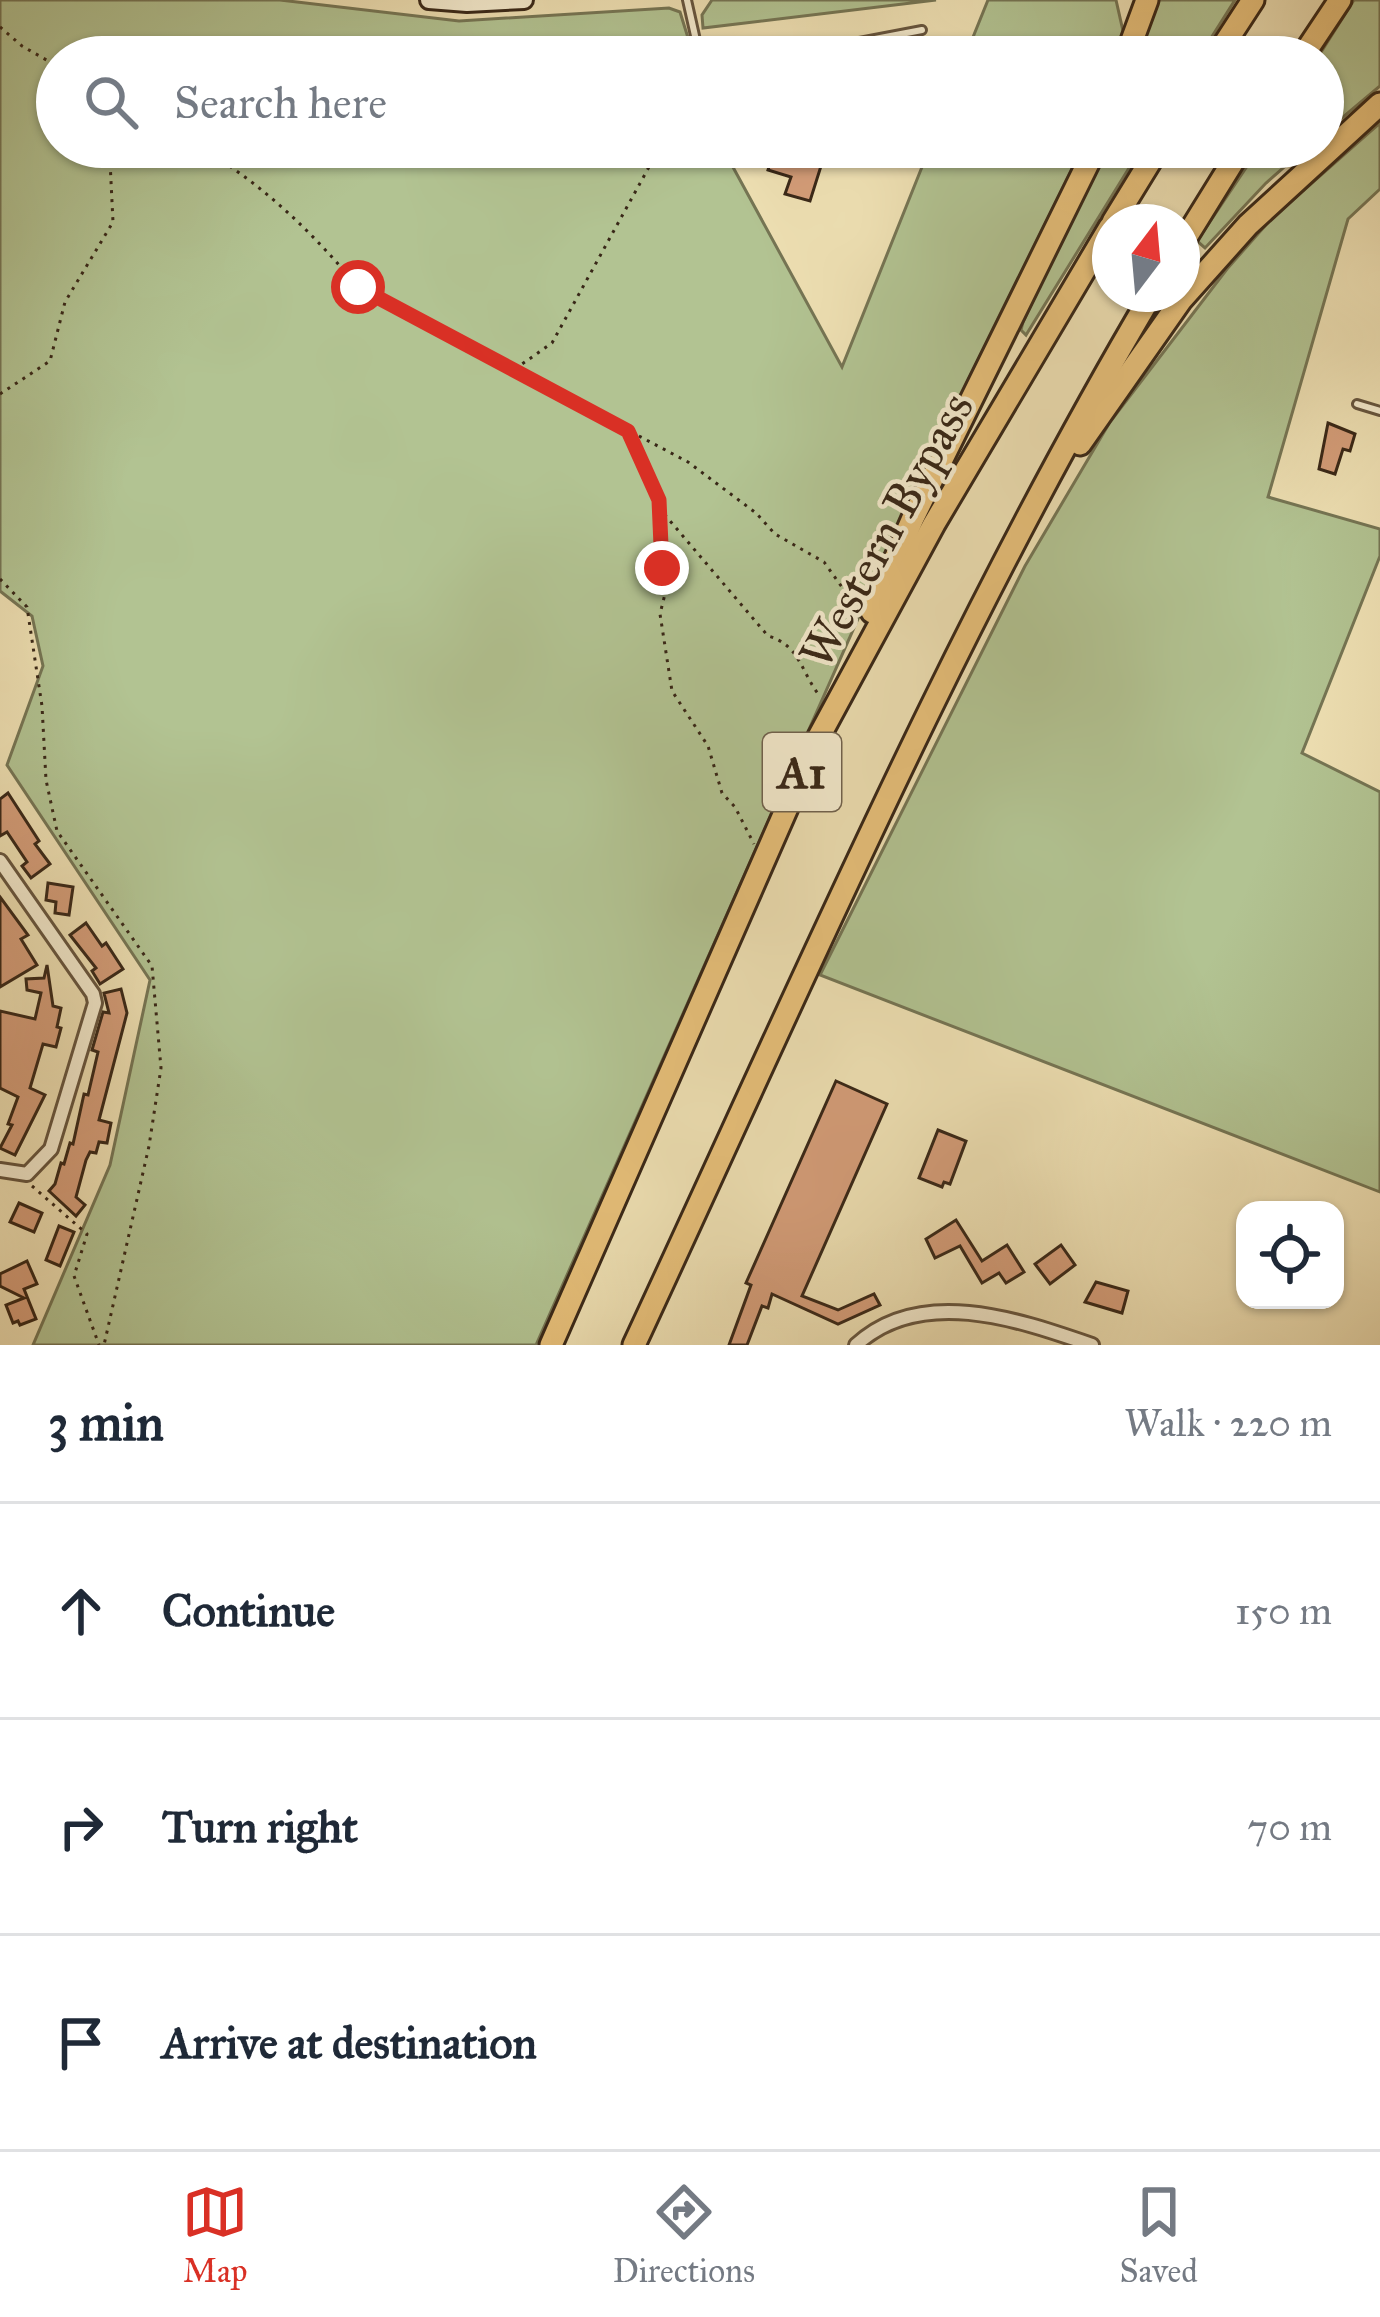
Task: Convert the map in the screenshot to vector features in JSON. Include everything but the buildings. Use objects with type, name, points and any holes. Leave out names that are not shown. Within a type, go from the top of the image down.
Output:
[{"type":"highway","points":[[1127,0],[1129,36]]},
{"type":"highway","points":[[1134,36],[1147,0]]},
{"type":"highway","points":[[1230,36],[1253,0]]},
{"type":"highway","points":[[1316,36],[1340,0]]},
{"type":"highway","points":[[1344,137],[1380,104]]},
{"type":"highway","points":[[814,744],[913,518],[1086,168]]},
{"type":"highway","name":"Western Bypass","points":[[1125,204],[1146,168]]},
{"type":"highway","points":[[1200,215],[1229,168]]},
{"type":"highway","points":[[1014,540],[1181,300],[1248,225],[1310,168]]},
{"type":"highway","name":"Western Bypass","points":[[551,1345],[814,744],[934,524],[1092,259]]},
{"type":"highway","name":"A1","points":[[634,1345],[946,675],[1014,540],[1142,312]]},
{"type":"main road","points":[[429,0],[524,0]]},
{"type":"street","points":[[0,861],[94,994],[95,1003],[51,1149],[36,1168],[20,1175],[0,1170]]},
{"type":"street","points":[[856,1345],[877,1328],[905,1317],[944,1311],[1037,1328],[1092,1345]]},
{"type":"lane","points":[[687,0],[695,36]]},
{"type":"lane","points":[[891,36],[922,30]]},
{"type":"lane","points":[[1357,404],[1380,411]]},
{"type":"path","points":[[0,27],[36,54]]},
{"type":"path","points":[[0,394],[50,361],[65,302],[113,222],[110,168]]},
{"type":"path","points":[[231,168],[269,194],[322,244],[358,287],[688,462],[756,513],[775,534],[824,562],[868,622]]},
{"type":"path","points":[[514,370],[552,343],[648,168]]},
{"type":"path","points":[[628,431],[665,515],[768,636],[784,640],[802,661],[811,685],[830,709]]},
{"type":"path","points":[[659,500],[662,568],[668,582],[660,614],[672,691],[709,746],[722,793],[735,807],[763,861]]},
{"type":"path","points":[[0,579],[27,607],[46,780],[57,831],[152,966],[161,1068],[149,1146],[102,1345]]},
{"type":"path","points":[[20,1175],[87,1234],[74,1276],[102,1345]]},
{"type":"green space","points":[[0,0],[280,0],[459,21],[669,8],[680,12],[687,36],[36,36],[36,168],[733,168],[842,367],[922,168],[1073,168],[924,470],[536,1345],[33,1345],[110,1165],[150,980],[7,765],[43,666],[32,616],[0,591]]},
{"type":"green space","points":[[712,0],[936,0],[703,28],[702,15]]},
{"type":"green space","points":[[988,0],[1116,0],[1123,31],[1121,36],[973,36]]},
{"type":"green space","points":[[1155,0],[1235,0],[1212,36],[1144,36]]},
{"type":"green space","points":[[1354,0],[1380,0],[1380,86],[1344,116],[1344,36],[1331,36]]},
{"type":"green space","points":[[1380,123],[1380,189],[1348,219],[1268,497],[1380,529],[1380,556],[1302,753],[1380,792],[1380,1192],[820,975],[1025,566],[1110,422],[1271,219],[1329,168],[1344,168],[1344,155]]},
{"type":"green space","points":[[1095,168],[1129,168],[1107,204],[1092,204],[1092,228],[1026,335],[1021,330]]},
{"type":"green space","points":[[1246,168],[1283,168],[1266,183],[1205,248],[1200,237]]},
{"type":"route","points":[[358,287],[628,431],[659,500],[662,568]]}]
